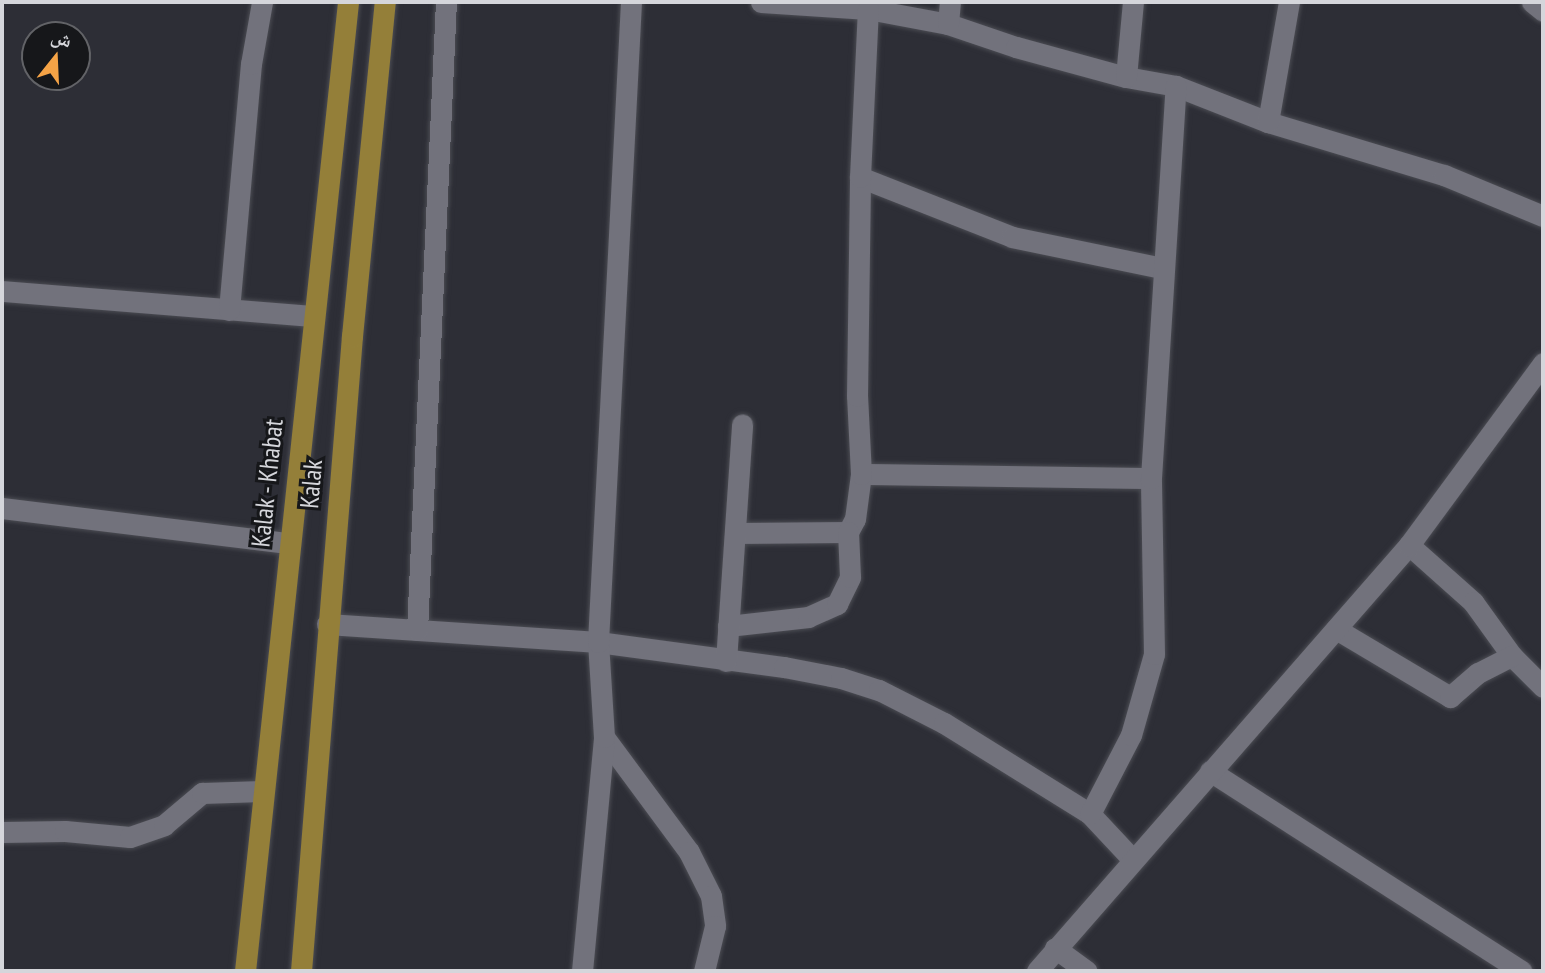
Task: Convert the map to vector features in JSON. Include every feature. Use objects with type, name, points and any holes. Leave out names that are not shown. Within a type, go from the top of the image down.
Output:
[{"type":"main road","name":"Kalak - Khabat","points":[[245,971],[288,543],[348,2]]},
{"type":"main road","name":"Kalak","points":[[301,971],[327,624],[385,2]]},
{"type":"street","points":[[229,310],[251,64],[262,2]]},
{"type":"street","points":[[416,630],[446,2]]},
{"type":"street","points":[[582,971],[604,737],[598,642],[631,2]]},
{"type":"street","points":[[761,2],[867,9],[948,24],[1016,47],[1126,77],[1176,86],[1268,122],[1444,175],[1543,216]]},
{"type":"street","points":[[948,24],[950,2]]},
{"type":"street","points":[[1126,77],[1133,2]]},
{"type":"street","points":[[1268,122],[1289,2]]},
{"type":"street","points":[[1532,2],[1543,11]]},
{"type":"street","points":[[728,626],[808,617],[837,604],[850,577],[848,533],[855,519],[861,474],[857,396],[860,177],[867,9]]},
{"type":"street","points":[[1090,814],[1131,735],[1154,654],[1151,478],[1162,268],[1176,86]]},
{"type":"street","points":[[860,177],[1012,237],[1162,268]]},
{"type":"street","points":[[2,291],[314,316]]},
{"type":"street","points":[[1037,971],[1409,545],[1543,363]]},
{"type":"street","points":[[726,661],[742,425]]},
{"type":"street","points":[[861,474],[1151,478]]},
{"type":"street","points":[[2,508],[288,543]]},
{"type":"street","points":[[735,533],[848,533]]},
{"type":"street","points":[[1409,545],[1473,602],[1512,656],[1543,687]]},
{"type":"street","points":[[327,624],[598,642],[830,676],[879,690],[944,723],[1090,814],[1133,860]]},
{"type":"street","points":[[1336,629],[1450,697],[1478,673],[1512,656]]},
{"type":"street","points":[[604,737],[689,852],[710,896],[715,926],[704,971]]},
{"type":"street","points":[[1210,771],[1521,971]]},
{"type":"street","points":[[2,832],[65,831],[130,837],[164,824],[202,793],[262,791]]},
{"type":"street","points":[[1055,948],[1087,971]]}]
